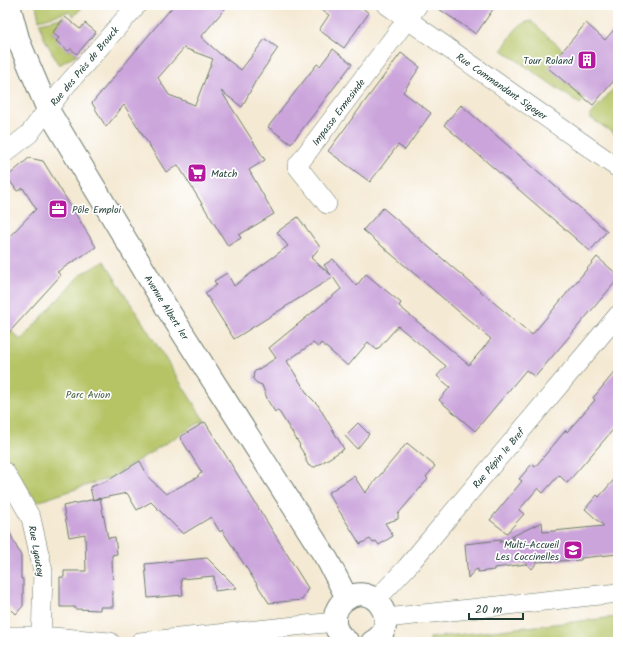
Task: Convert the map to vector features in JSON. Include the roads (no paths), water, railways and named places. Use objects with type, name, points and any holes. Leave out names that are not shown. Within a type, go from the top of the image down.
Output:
[{"type":"main road","name":"Avenue Albert 1er","points":[[9,5],[19,42],[48,110],[168,310],[328,561],[347,598]]},
{"type":"main road","points":[[343,637],[337,609],[339,605],[347,598],[355,595],[364,595],[381,609],[385,627],[381,635],[375,641]]},
{"type":"street","name":"Rue des Près de Brouck","points":[[5,153],[29,134],[64,88],[137,5]]},
{"type":"street","name":"Rue Commandant Sigoyer","points":[[387,5],[413,12],[618,168]]},
{"type":"street","name":"Impasse Ermesinde","points":[[327,204],[297,166],[413,12]]},
{"type":"street","name":"Rue Pépin le Bref","points":[[381,609],[407,567],[618,315]]},
{"type":"street","name":"Rue Lyautey","points":[[5,472],[31,518],[43,571],[41,639]]},
{"type":"street","points":[[381,609],[618,593]]},
{"type":"street","points":[[5,636],[110,642]]},
{"type":"street","points":[[140,642],[343,637]]},
{"type":"place","name":"Tour Roland","points":[[587,60]]},
{"type":"place","name":"Match","points":[[197,173]]},
{"type":"place","name":"Pôle Emploi","points":[[58,209]]},
{"type":"place","name":"Multi-Accueil Les Coccinelles","points":[[573,550]]},
{"type":"park label","name":"Parc Avion","points":[[88,394]]}]
